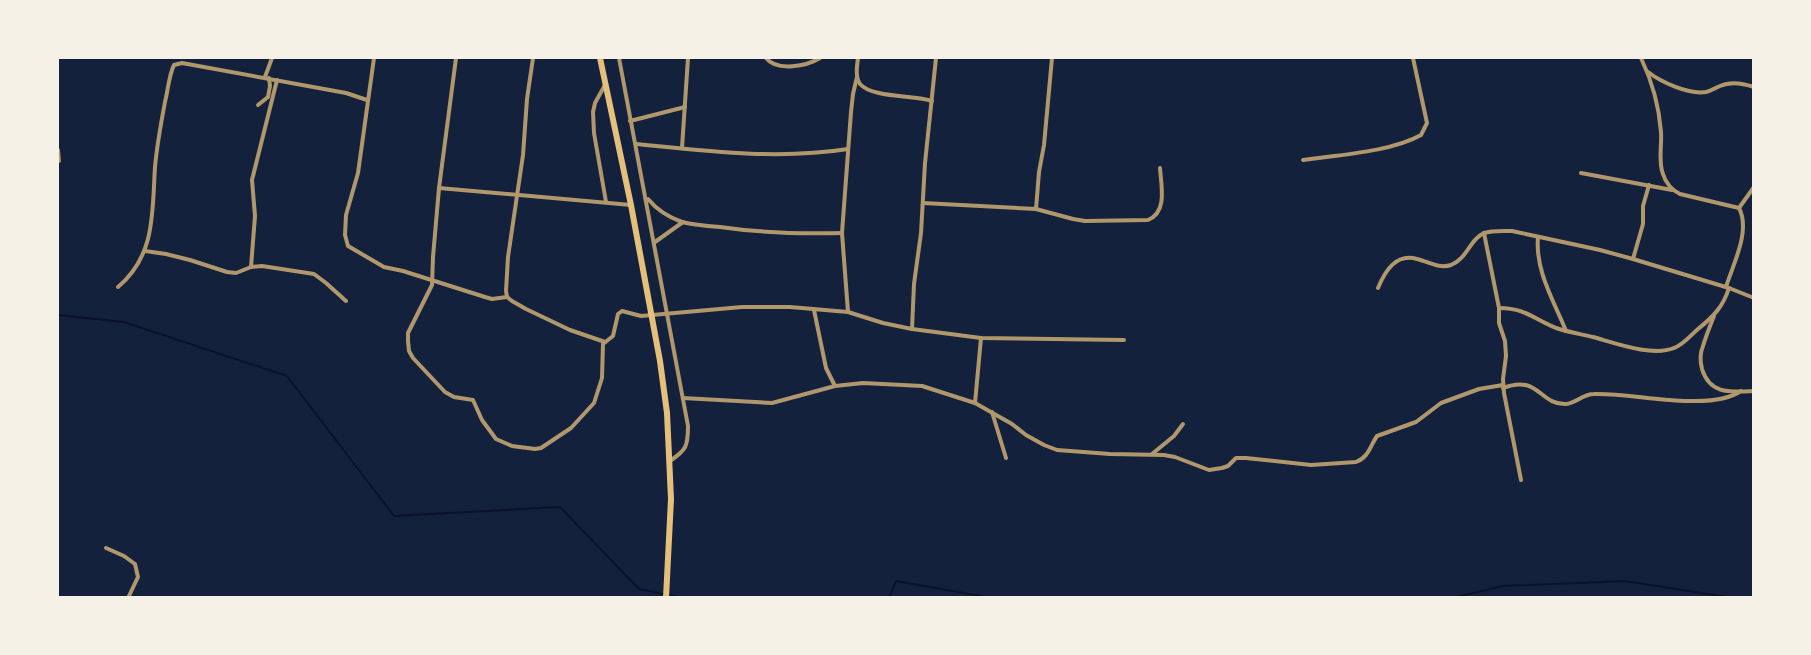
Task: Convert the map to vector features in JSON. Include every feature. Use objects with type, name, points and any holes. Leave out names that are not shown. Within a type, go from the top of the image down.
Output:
[{"type":"highway","points":[[600,58],[631,205],[668,413],[671,499],[666,598]]},
{"type":"street","points":[[258,105],[268,97],[270,86],[267,78],[272,58]]},
{"type":"street","points":[[374,58],[358,173],[346,215],[346,242],[351,250],[379,265],[485,297],[507,297]]},
{"type":"street","points":[[456,58],[439,188],[432,280],[429,293],[408,333],[409,351],[420,368],[449,395],[473,400],[482,420],[496,439],[507,444],[535,449],[541,448],[580,420],[594,403],[601,385],[602,349],[605,342],[613,336],[618,314],[622,312],[641,316],[765,306],[848,312],[883,323],[912,329],[981,338],[1124,340]]},
{"type":"street","points":[[534,58],[527,99],[518,195],[508,257],[507,297],[570,330],[605,342]]},
{"type":"street","points":[[619,58],[688,426],[686,448],[670,461]]},
{"type":"street","points":[[682,148],[688,58]]},
{"type":"street","points":[[766,58],[770,62],[786,66],[811,62],[820,58]]},
{"type":"street","points":[[848,312],[842,233],[853,94],[857,77],[858,58]]},
{"type":"street","points":[[912,329],[914,284],[936,58]]},
{"type":"street","points":[[1036,210],[1052,58]]},
{"type":"street","points":[[1303,160],[1377,149],[1400,144],[1421,135],[1427,123],[1413,58]]},
{"type":"street","points":[[1641,58],[1648,72],[1660,119],[1661,166],[1666,181],[1672,190]]},
{"type":"street","points":[[118,287],[135,270],[145,252],[154,202],[159,136],[174,65],[182,63],[267,78],[346,93],[367,100]]},
{"type":"street","points":[[1648,72],[1665,82],[1701,92],[1730,83],[1739,83],[1754,88]]},
{"type":"street","points":[[857,77],[859,83],[876,92],[932,101]]},
{"type":"street","points":[[251,267],[255,216],[252,180],[277,80]]},
{"type":"street","points":[[605,84],[595,103],[593,123],[606,202]]},
{"type":"street","points":[[630,121],[685,107]]},
{"type":"street","points":[[636,144],[750,153],[799,154],[848,149]]},
{"type":"street","points":[[58,150],[59,161]]},
{"type":"street","points":[[923,203],[1036,210],[1072,220],[1085,221],[1148,220],[1158,213],[1162,204],[1160,168]]},
{"type":"street","points":[[1581,173],[1672,190],[1680,194],[1739,208]]},
{"type":"street","points":[[1633,259],[1643,224],[1643,206],[1649,185]]},
{"type":"street","points":[[1739,208],[1754,187]]},
{"type":"street","points":[[439,188],[631,205]]},
{"type":"street","points":[[646,197],[655,208],[683,222],[758,232],[789,234],[842,233]]},
{"type":"street","points":[[1739,208],[1743,216],[1743,235],[1724,302],[1714,316],[1702,346],[1700,362],[1704,376],[1710,384],[1719,389],[1729,392],[1754,391]]},
{"type":"street","points":[[655,242],[683,222]]},
{"type":"street","points":[[1378,288],[1390,266],[1397,261],[1410,258],[1438,266],[1449,266],[1464,256],[1476,239],[1484,233],[1499,230],[1512,231],[1600,250],[1728,287],[1754,298]]},
{"type":"street","points":[[1484,233],[1499,308],[1499,323],[1505,341],[1506,356],[1503,387],[1521,480]]},
{"type":"street","points":[[1538,237],[1539,264],[1566,331]]},
{"type":"street","points":[[145,252],[190,260],[227,272],[242,272],[251,267],[262,266],[314,274],[346,301]]},
{"type":"street","points":[[1499,308],[1513,308],[1566,331],[1639,349],[1667,350],[1676,348],[1714,316]]},
{"type":"street","points":[[814,310],[826,368],[835,386]]},
{"type":"street","points":[[975,403],[981,338]]},
{"type":"street","points":[[683,398],[772,403],[835,386],[863,383],[922,386],[975,403],[1012,424],[1026,435],[1057,450],[1110,454],[1152,454],[1175,457],[1209,470],[1216,470],[1228,466],[1236,458],[1311,465],[1356,462],[1363,459],[1370,450],[1376,436],[1416,422],[1441,403],[1479,388],[1527,385],[1552,401],[1566,404],[1594,394],[1710,400],[1734,396],[1741,391]]},
{"type":"street","points":[[992,412],[1006,458]]},
{"type":"street","points":[[1152,454],[1174,436],[1183,424]]},
{"type":"street","points":[[106,548],[136,564],[138,576],[128,598]]},
{"type":"waterway","points":[[58,315],[124,322],[287,376],[394,516],[560,507],[639,589],[683,598]]},
{"type":"waterway","points":[[889,598],[896,581],[992,598]]},
{"type":"waterway","points":[[1452,598],[1503,586],[1625,581],[1733,598]]}]
